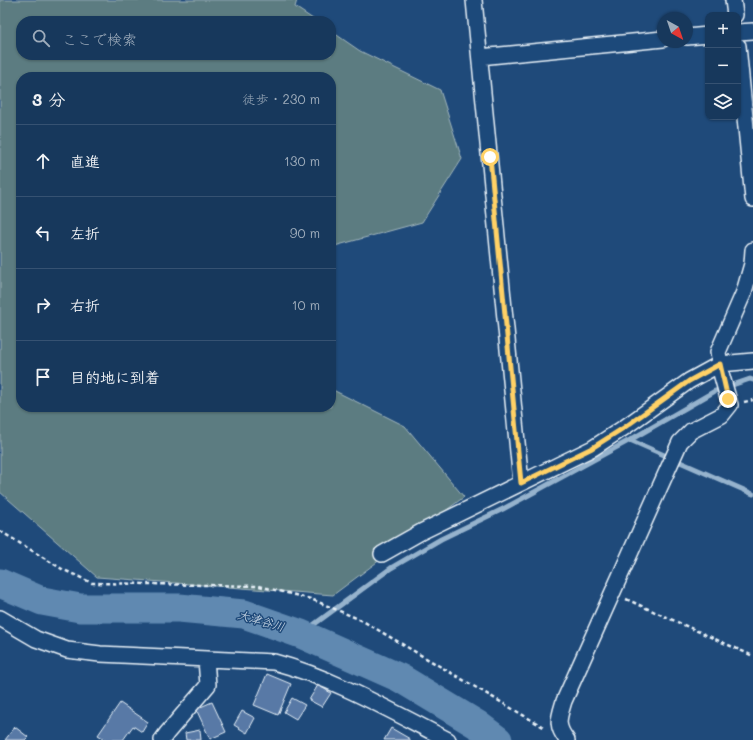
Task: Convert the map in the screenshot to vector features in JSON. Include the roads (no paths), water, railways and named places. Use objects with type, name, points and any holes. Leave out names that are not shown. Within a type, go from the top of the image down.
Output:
[{"type":"street","points":[[474,0],[521,483]]},
{"type":"street","points":[[734,0],[735,12]]},
{"type":"street","points":[[741,32],[753,31]]},
{"type":"street","points":[[693,36],[705,35]]},
{"type":"street","points":[[480,57],[657,40]]},
{"type":"street","points":[[738,48],[753,199]]},
{"type":"street","points":[[567,740],[558,727],[559,717],[564,701],[680,442],[691,431],[722,415],[730,405],[720,369],[718,352],[744,292],[752,264],[753,250]]},
{"type":"street","points":[[382,554],[421,532],[592,448],[625,427],[689,381],[720,369],[753,361]]},
{"type":"street","points":[[0,618],[36,640],[66,650],[100,654],[274,662],[296,668],[369,699],[448,740]]},
{"type":"street","points":[[162,740],[208,685],[206,659]]},
{"type":"waterway","points":[[301,634],[391,568],[441,539],[503,509],[630,440],[715,391],[750,379],[753,380]]},
{"type":"waterway","points":[[630,440],[753,494]]},
{"type":"waterway","name":"大津谷川","points":[[0,583],[42,601],[80,608],[179,608],[244,614],[301,634],[400,678],[478,725],[498,740]]}]
